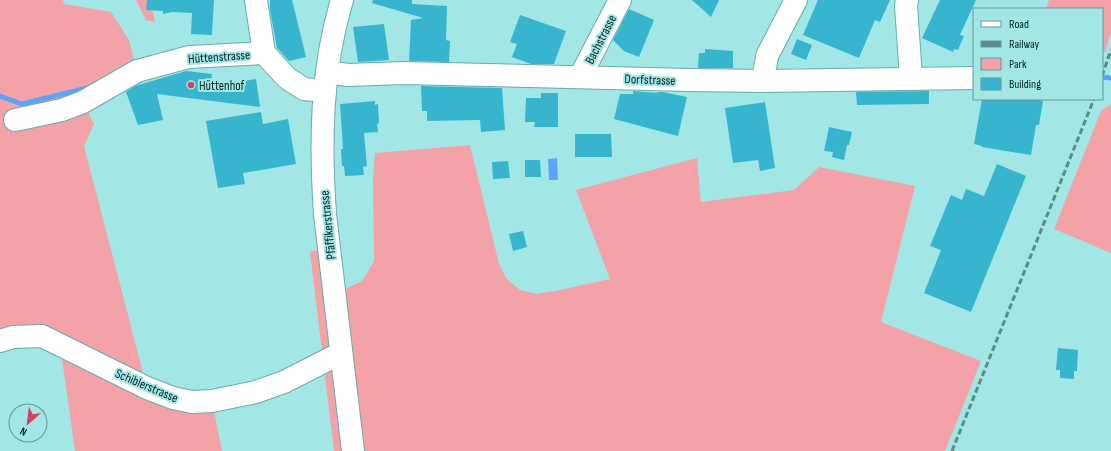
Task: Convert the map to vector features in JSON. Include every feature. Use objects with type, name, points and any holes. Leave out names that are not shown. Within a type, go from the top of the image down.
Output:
[{"type":"street","points":[[256,0],[264,53]]},
{"type":"street","name":"Pfäffikerstrasse","points":[[342,0],[333,39],[326,82],[322,139],[322,179],[353,451]]},
{"type":"street","name":"Bachstrasse","points":[[580,77],[620,0]]},
{"type":"street","points":[[763,81],[767,56],[796,0]]},
{"type":"street","points":[[907,0],[906,6],[911,78]]},
{"type":"street","name":"Hüttenstrasse","points":[[15,120],[62,110],[83,102],[137,71],[189,57],[264,53],[287,78],[304,89],[326,82]]},
{"type":"street","name":"Dorfstrasse","points":[[326,82],[348,75],[403,73],[763,81],[973,78]]},
{"type":"street","name":"Schiblerstrasse","points":[[0,341],[13,337],[42,336],[147,388],[173,398],[192,402],[212,401],[263,390],[323,364],[341,353]]},
{"type":"green space","points":[[0,0],[63,0],[64,4],[111,12],[129,40],[137,71],[83,102],[94,124],[84,146],[147,388],[212,401],[222,451],[75,451],[60,345],[0,341]]},
{"type":"green space","points":[[136,0],[150,0],[155,22],[146,20]]},
{"type":"green space","points":[[1049,0],[1111,0],[1111,30],[1105,52],[1103,51],[1103,8],[1046,8]]},
{"type":"green space","points":[[1111,104],[1111,253],[1054,229],[1101,111]]},
{"type":"green space","points":[[470,145],[499,264],[506,278],[520,290],[537,294],[610,279],[576,190],[697,158],[701,202],[794,190],[819,167],[915,186],[881,322],[981,361],[945,451],[334,451],[310,252],[329,247],[335,294],[362,281],[374,261],[373,179],[375,153]]},
{"type":"water","points":[[557,158],[558,180],[549,180],[548,159]]},
{"type":"building","points":[[147,0],[214,0],[212,35],[191,34],[192,13],[172,12],[163,14],[163,11],[146,10]]},
{"type":"building","points":[[270,0],[292,0],[306,57],[289,61],[277,48],[270,10]]},
{"type":"building","points":[[373,0],[412,0],[412,4],[447,6],[446,40],[450,41],[449,62],[409,61],[411,20],[423,18],[372,3]]},
{"type":"building","points":[[692,0],[719,0],[711,17]]},
{"type":"building","points":[[818,0],[890,0],[880,22],[875,20],[859,58],[803,35]]},
{"type":"building","points":[[940,0],[976,0],[960,35],[964,36],[958,50],[954,49],[953,52],[922,38]]},
{"type":"building","points":[[629,9],[654,20],[639,57],[624,51],[613,40]]},
{"type":"building","points":[[520,15],[566,31],[554,64],[531,64],[512,57],[517,44],[510,42]]},
{"type":"building","points":[[384,24],[389,60],[358,62],[353,27]]},
{"type":"building","points":[[797,39],[812,45],[806,60],[791,54]]},
{"type":"building","points":[[705,49],[733,51],[733,68],[698,68],[699,53],[705,53]]},
{"type":"building","points":[[186,71],[212,74],[210,87],[256,79],[260,107],[157,94],[163,120],[138,125],[126,92],[135,86]]},
{"type":"building","points":[[421,86],[502,88],[505,130],[481,132],[480,120],[427,121],[427,111],[422,111]]},
{"type":"building","points":[[633,91],[663,92],[687,97],[678,136],[614,119],[620,94],[633,94]]},
{"type":"building","points":[[929,91],[929,104],[857,105],[856,92]]},
{"type":"building","points":[[541,93],[558,93],[558,127],[534,127],[535,122],[525,122],[526,98],[541,98]]},
{"type":"building","points":[[982,100],[1043,101],[1039,125],[1036,125],[1031,155],[982,147],[974,144]]},
{"type":"building","points":[[375,101],[375,105],[378,104],[378,132],[364,133],[367,166],[363,167],[364,175],[345,176],[344,166],[342,166],[341,149],[343,149],[340,104]]},
{"type":"building","points":[[765,102],[775,168],[760,171],[758,160],[733,163],[725,108]]},
{"type":"building","points":[[261,112],[263,124],[288,119],[296,164],[243,173],[245,184],[218,188],[206,121]]},
{"type":"building","points":[[829,127],[852,132],[849,145],[847,145],[844,160],[832,157],[833,152],[824,151]]},
{"type":"building","points":[[575,134],[611,134],[612,157],[575,157]]},
{"type":"building","points":[[525,160],[540,160],[541,177],[525,177]]},
{"type":"building","points":[[508,161],[510,178],[493,179],[492,162]]},
{"type":"building","points":[[997,164],[1026,176],[971,312],[924,293],[941,250],[930,246],[951,195],[962,200],[966,189],[984,196]]},
{"type":"building","points":[[523,231],[527,247],[513,251],[509,234]]},
{"type":"building","points":[[1058,348],[1078,350],[1077,371],[1074,371],[1074,379],[1060,378],[1060,370],[1056,370]]},
{"type":"waterway","points":[[1103,77],[1111,78]]},
{"type":"waterway","points":[[0,96],[22,104],[87,88]]},
{"type":"railway","points":[[1103,73],[1111,50]]},
{"type":"railway","points":[[952,451],[1094,100]]},
{"type":"place","name":"Hüttenhof","points":[[191,85]]}]
